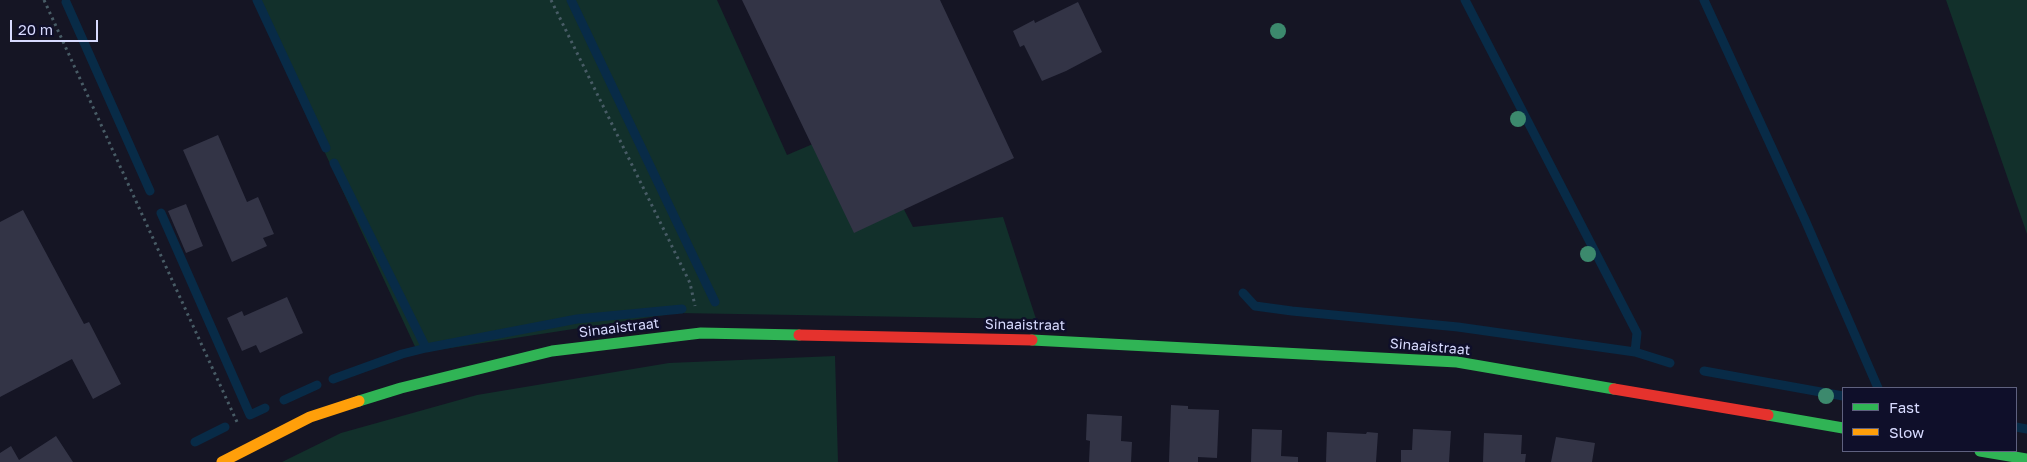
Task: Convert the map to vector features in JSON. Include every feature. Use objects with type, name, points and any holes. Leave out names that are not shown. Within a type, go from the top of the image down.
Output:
[{"type":"street","name":"Sinaaistraat","points":[[222,462],[310,417],[400,388],[552,350],[701,333],[1074,341],[1457,362],[1842,428]]},
{"type":"street","points":[[1986,452],[2027,459]]},
{"type":"path","points":[[44,0],[249,448]]},
{"type":"path","points":[[551,0],[690,283],[701,333]]},
{"type":"green space","points":[[254,0],[717,0],[787,155],[860,124],[913,227],[1003,217],[1036,319],[677,313],[418,353]]},
{"type":"green space","points":[[1946,0],[2027,0],[2027,234]]},
{"type":"green space","points":[[835,356],[838,462],[282,462],[341,433],[477,395],[669,363]]},
{"type":"building","points":[[742,0],[940,0],[1014,158],[854,233]]},
{"type":"building","points":[[1078,2],[1102,52],[1042,81],[1024,45],[1020,47],[1013,31],[1034,20],[1035,23]]},
{"type":"building","points":[[218,135],[247,202],[258,197],[274,234],[263,238],[267,246],[232,262],[183,150]]},
{"type":"building","points":[[186,204],[203,246],[186,253],[168,211]]},
{"type":"building","points":[[23,210],[84,324],[89,322],[121,384],[93,399],[72,359],[0,397],[0,222]]},
{"type":"building","points":[[287,297],[303,333],[260,353],[256,345],[242,351],[227,318],[242,311],[244,316]]},
{"type":"building","points":[[1171,405],[1188,406],[1188,409],[1219,410],[1217,458],[1198,457],[1198,462],[1169,462]]},
{"type":"building","points":[[1087,414],[1122,416],[1121,441],[1132,442],[1131,462],[1089,462],[1090,441],[1086,440]]},
{"type":"building","points":[[1252,429],[1282,430],[1281,456],[1298,457],[1298,462],[1251,462]]},
{"type":"building","points":[[1413,429],[1451,431],[1449,462],[1401,462],[1401,450],[1412,450]]},
{"type":"building","points":[[1327,432],[1378,433],[1376,462],[1326,462]]},
{"type":"building","points":[[1484,433],[1522,435],[1521,454],[1526,454],[1525,462],[1483,462]]},
{"type":"building","points":[[56,436],[73,462],[0,462],[0,453],[11,446],[19,460]]},
{"type":"building","points":[[1556,437],[1595,443],[1592,462],[1551,462]]},
{"type":"waterway","points":[[257,0],[326,148]]},
{"type":"waterway","points":[[571,0],[715,302]]},
{"type":"waterway","points":[[1243,293],[1255,306],[1458,327],[1635,352],[1637,333],[1465,0]]},
{"type":"waterway","points":[[1704,0],[1805,220],[1878,387]]},
{"type":"waterway","points":[[66,2],[150,191]]},
{"type":"waterway","points":[[333,379],[402,354],[426,348],[334,163]]},
{"type":"waterway","points":[[161,213],[250,415],[265,408]]},
{"type":"waterway","points":[[426,348],[577,319],[682,309]]},
{"type":"waterway","points":[[1635,352],[1670,363]]},
{"type":"waterway","points":[[1704,371],[1842,396]]},
{"type":"waterway","points":[[284,400],[317,385]]},
{"type":"waterway","points":[[195,442],[225,427]]},
{"type":"waterway","points":[[2017,427],[2027,429]]},
{"type":"traffic: fast","points":[[359,401],[401,388],[552,351],[701,333],[799,335]]},
{"type":"traffic: fast","points":[[1032,340],[1457,362],[1614,389]]},
{"type":"traffic: fast","points":[[1768,415],[1842,428]]},
{"type":"traffic: fast","points":[[1986,452],[2027,459]]},
{"type":"traffic: slow","points":[[222,462],[310,417],[359,401]]},
{"type":"traffic: jam","points":[[799,335],[1032,340]]},
{"type":"traffic: jam","points":[[1614,389],[1768,415]]}]
